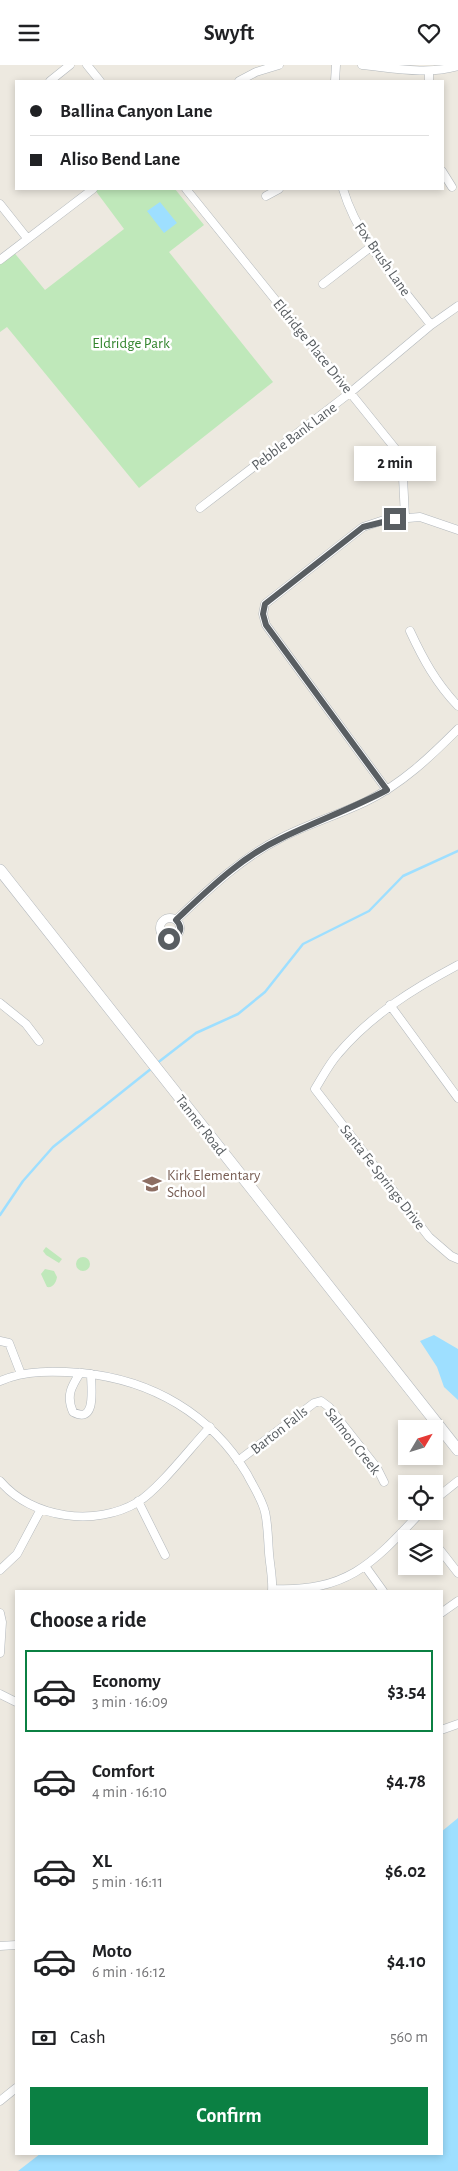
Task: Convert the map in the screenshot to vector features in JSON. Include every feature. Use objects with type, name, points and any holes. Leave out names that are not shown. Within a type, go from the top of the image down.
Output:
[{"type":"main road","name":"Tanner Road","points":[[0,870],[458,1450]]},
{"type":"street","points":[[51,80],[70,65]]},
{"type":"street","points":[[87,65],[99,80]]},
{"type":"street","points":[[241,80],[256,72],[279,65]]},
{"type":"street","points":[[335,80],[336,65]]},
{"type":"street","points":[[362,65],[428,71],[446,70],[458,66]]},
{"type":"street","points":[[428,71],[429,80]]},
{"type":"street","points":[[444,174],[452,187]]},
{"type":"street","points":[[0,260],[92,190]]},
{"type":"street","name":"Eldridge Place Drive","points":[[187,190],[402,457],[405,517]]},
{"type":"street","points":[[266,197],[277,190]]},
{"type":"street","name":"Fox Brush Lane","points":[[343,190],[354,217],[372,246],[431,325]]},
{"type":"street","points":[[0,204],[27,238]]},
{"type":"street","points":[[323,284],[372,246]]},
{"type":"street","name":"Pebble Bank Lane","points":[[200,508],[351,392],[431,325],[458,306]]},
{"type":"street","points":[[387,790],[266,625],[263,614],[265,604],[363,527],[384,520],[420,517],[458,531]]},
{"type":"street","points":[[410,631],[426,666],[446,694],[458,706]]},
{"type":"street","points":[[176,920],[221,878],[259,851],[281,838],[366,801],[408,776],[458,729]]},
{"type":"street","points":[[458,965],[390,1005],[458,1098]]},
{"type":"street","points":[[0,1003],[26,1024],[39,1041]]},
{"type":"street","name":"Santa Fe Springs Drive","points":[[390,1005],[360,1030],[337,1055],[315,1089],[429,1237],[451,1256],[458,1259]]},
{"type":"street","points":[[0,1341],[9,1343],[21,1374]]},
{"type":"street","points":[[0,1371],[1,1380],[21,1374],[51,1371],[116,1378],[150,1389],[178,1403],[210,1427],[238,1461],[254,1487],[265,1511],[273,1590],[298,1590],[334,1583],[365,1565],[395,1540],[414,1520]]},
{"type":"street","points":[[80,1373],[71,1387],[69,1395],[73,1412],[80,1415],[90,1410],[92,1400],[90,1374]]},
{"type":"street","name":"Barton Falls","points":[[238,1461],[314,1403],[320,1401]]},
{"type":"street","name":"Salmon Creek","points":[[320,1401],[335,1415],[377,1468],[384,1482]]},
{"type":"street","points":[[0,1481],[13,1493],[41,1509],[65,1515],[90,1516],[114,1511],[138,1501],[167,1475],[210,1427]]},
{"type":"street","points":[[443,1493],[458,1481]]},
{"type":"street","points":[[138,1501],[165,1555]]},
{"type":"street","points":[[0,1570],[17,1554],[41,1509]]},
{"type":"street","points":[[443,1554],[458,1573]]},
{"type":"street","points":[[365,1565],[382,1590]]},
{"type":"street","points":[[443,1612],[458,1601]]},
{"type":"street","points":[[0,1613],[2,1623],[0,1653]]},
{"type":"street","points":[[0,1694],[15,1702]]},
{"type":"street","points":[[443,1729],[458,1724]]},
{"type":"street","points":[[0,1946],[15,1945]]},
{"type":"street","points":[[0,2101],[15,2089]]},
{"type":"green space","name":"Eldridge Park","points":[[95,190],[176,190],[204,225],[169,252],[273,382],[139,488],[7,327],[0,332],[0,261],[12,250],[45,290],[124,229]]},
{"type":"green space","points":[[46,1247],[62,1259],[59,1263],[46,1255],[43,1251]]},
{"type":"green space","points":[[83,1257],[88,1259],[90,1264],[88,1269],[83,1271],[78,1269],[76,1264],[78,1259]]},
{"type":"green space","points":[[45,1269],[54,1271],[57,1277],[51,1287],[47,1287],[41,1274]]},
{"type":"water","points":[[160,202],[177,223],[164,233],[147,211]]},
{"type":"water","points":[[434,1335],[458,1349],[458,1400],[444,1387],[437,1367],[420,1341]]},
{"type":"water","points":[[458,1818],[458,2171],[18,2171],[39,2155],[443,2155],[443,1830]]},
{"type":"waterway","points":[[156,1064],[196,1033],[238,1014],[265,992],[303,944],[369,911],[403,876],[458,851]]},
{"type":"waterway","points":[[0,1215],[23,1181],[53,1147],[152,1068]]},
{"type":"place","name":"Kirk Elementary School","points":[[152,1184]]},
{"type":"route","points":[[169,939],[173,939],[180,932],[180,925],[176,920],[240,863],[281,838],[387,790],[266,625],[263,608],[265,604],[344,540],[363,527],[384,520],[395,519]]}]
